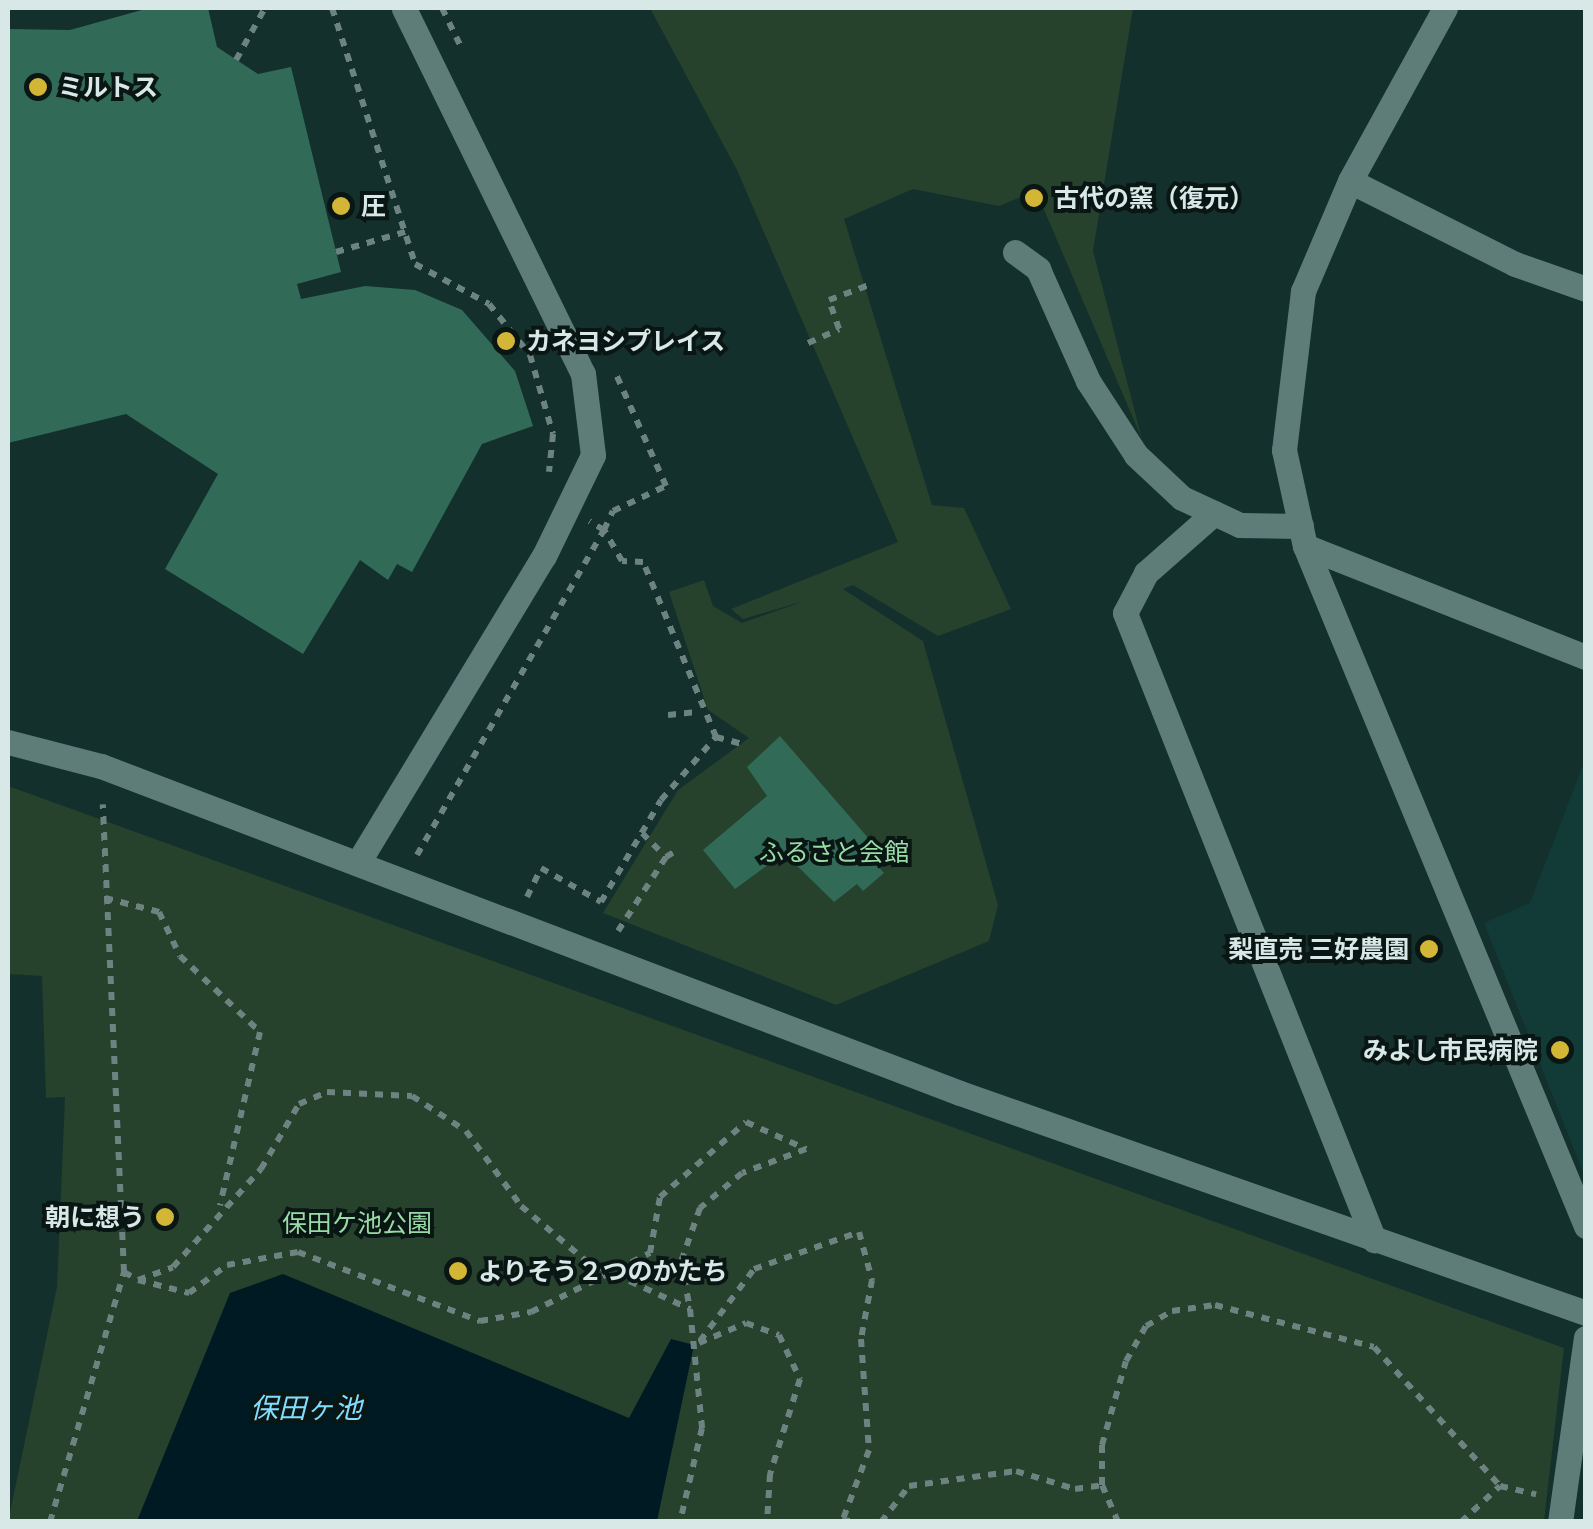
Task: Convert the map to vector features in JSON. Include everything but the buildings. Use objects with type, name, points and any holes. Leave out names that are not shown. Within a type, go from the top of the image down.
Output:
[{"type":"street","points":[[359,861],[570,510],[592,456],[583,374],[404,8]]},
{"type":"street","points":[[1445,8],[1350,181],[1292,329],[1284,450],[1303,536],[1586,1226]]},
{"type":"street","points":[[1350,181],[1515,264],[1586,288]]},
{"type":"street","points":[[1016,252],[1038,269],[1136,455],[1182,498],[1240,524],[1303,536],[1586,658]]},
{"type":"street","points":[[1214,513],[1146,574],[1125,613],[1374,1240]]},
{"type":"street","points":[[8,742],[101,766],[1374,1240],[1586,1313]]},
{"type":"street","points":[[1561,1510],[1586,1338]]},
{"type":"path","points":[[236,60],[265,8]]},
{"type":"path","points":[[332,8],[414,264],[488,304],[530,355],[553,434],[550,473]]},
{"type":"path","points":[[336,252],[406,232]]},
{"type":"path","points":[[808,343],[839,329],[828,300],[869,285]]},
{"type":"path","points":[[570,510],[604,530],[622,561],[642,562],[699,712],[716,737],[743,744]]},
{"type":"path","points":[[416,856],[604,530]]},
{"type":"path","points":[[668,716],[699,712]]},
{"type":"path","points":[[527,897],[540,868],[601,902],[642,833],[716,737]]},
{"type":"path","points":[[50,1522],[124,1272],[103,804]]},
{"type":"path","points":[[642,833],[666,857]]},
{"type":"path","points":[[618,931],[666,857],[676,850]]},
{"type":"path","points":[[105,898],[159,912],[180,956],[260,1032],[220,1206]]},
{"type":"path","points":[[138,1280],[173,1267],[220,1206],[261,1170],[299,1104],[327,1092],[412,1096],[466,1131],[521,1206],[606,1274],[690,1310]]},
{"type":"path","points":[[124,1272],[138,1280],[190,1293],[228,1264],[298,1252],[480,1321],[531,1312],[650,1253],[660,1197],[746,1122],[806,1149],[742,1173],[700,1208],[680,1262],[699,1342],[702,1428],[680,1522]]},
{"type":"path","points":[[699,1342],[754,1269],[859,1232],[872,1280],[861,1339],[869,1450],[842,1520],[858,1522]]},
{"type":"path","points":[[1118,1522],[1102,1485],[1111,1402],[1146,1326],[1172,1310],[1214,1306],[1374,1347],[1500,1486],[1561,1510]]},
{"type":"path","points":[[699,1342],[746,1323],[779,1335],[800,1379],[770,1474],[767,1522]]},
{"type":"path","points":[[881,1522],[909,1486],[1016,1471],[1075,1489],[1102,1485]]},
{"type":"path","points":[[1461,1522],[1500,1486]]},
{"type":"shaded area","name":"みよし市民病院","points":[[1585,760],[1585,1177],[1484,923],[1530,903]]},
{"type":"green space","name":"ふるさと会館","points":[[650,8],[1133,8],[1093,251],[1142,439],[1036,191],[999,206],[913,189],[844,219],[932,505],[964,508],[1011,609],[938,636],[853,585],[843,589],[923,641],[998,905],[989,941],[836,1005],[603,913],[678,790],[749,738],[708,710],[669,592],[704,580],[713,606],[742,623],[804,601],[743,619],[731,609],[898,542],[737,170]]},
{"type":"green space","name":"保田ケ池公園","points":[[8,786],[1564,1348],[1544,1521],[8,1522],[57,1287],[65,1097],[46,1098],[42,976],[8,974]]},
{"type":"water","name":"保田ヶ池","points":[[283,1274],[629,1418],[671,1339],[694,1345],[657,1521],[137,1521],[230,1293]]},
{"type":"place","name":"ミルトス","points":[[38,87]]},
{"type":"place","name":"古代の窯（復元）","points":[[1034,198]]},
{"type":"place","name":"圧","points":[[341,206]]},
{"type":"place","name":"カネヨシプレイス","points":[[506,341]]},
{"type":"place","name":"梨直売 三好農園","points":[[1429,949]]},
{"type":"place","name":"みよし市民病院","points":[[1560,1050]]},
{"type":"place","name":"朝に想う","points":[[165,1217]]},
{"type":"place","name":"よりそう２つのかたち","points":[[458,1271]]}]
